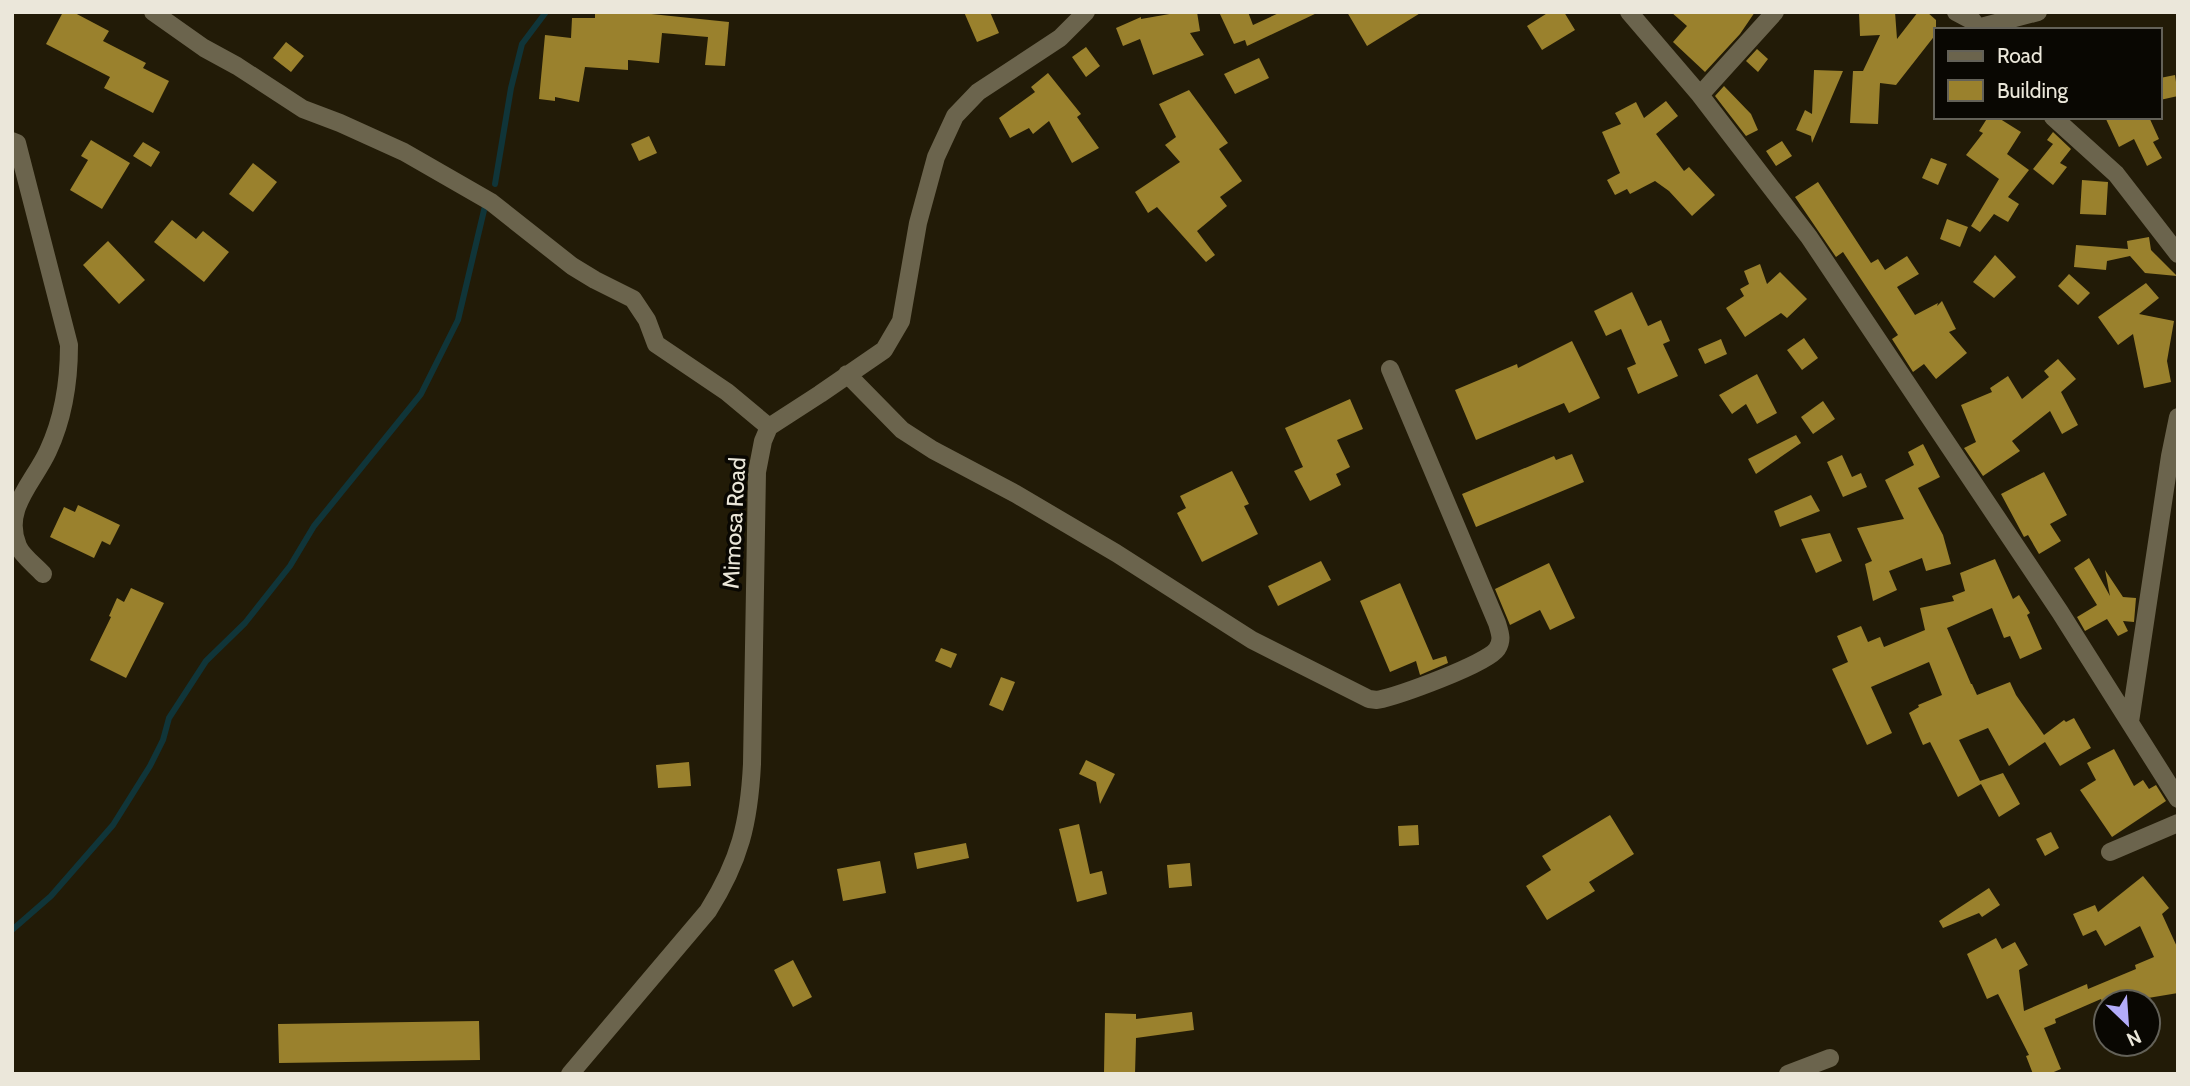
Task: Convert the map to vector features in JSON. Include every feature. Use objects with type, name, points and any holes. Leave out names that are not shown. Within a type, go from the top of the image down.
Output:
[{"type":"street","points":[[153,12],[204,48],[237,65],[303,109],[404,152],[491,202],[572,266],[633,299],[647,320],[656,344],[769,426],[884,350],[901,321],[918,223],[936,157],[955,116],[978,92],[1060,38],[1086,12]]},
{"type":"street","points":[[1629,12],[1700,95],[1809,237],[2060,612],[2178,799]]},
{"type":"street","points":[[1700,95],[1775,12]]},
{"type":"street","points":[[1956,12],[1973,21],[1977,28]]},
{"type":"street","points":[[1982,28],[2038,12]]},
{"type":"street","points":[[2055,119],[2116,174],[2178,254]]},
{"type":"street","points":[[12,141],[17,143],[69,345],[68,374],[55,435],[15,509],[18,547],[43,574]]},
{"type":"street","points":[[847,374],[902,430],[933,450],[1016,494],[1116,553],[1252,640],[1369,699],[1377,700],[1465,669],[1496,651],[1502,639],[1390,369]]},
{"type":"street","name":"Mimosa Road","points":[[570,1074],[708,911],[727,881],[741,846],[750,806],[752,764],[757,472],[769,426]]},
{"type":"street","points":[[2130,722],[2177,428]]},
{"type":"street","points":[[2110,852],[2178,823]]},
{"type":"street","points":[[1788,1074],[1830,1058]]},
{"type":"building","points":[[63,12],[73,12],[109,31],[103,41],[146,63],[143,68],[169,81],[153,113],[104,88],[110,77],[46,44]]},
{"type":"building","points":[[595,12],[632,12],[729,22],[725,66],[705,65],[708,37],[662,33],[659,63],[628,60],[628,70],[585,67],[579,102],[555,97],[555,101],[539,99],[545,35],[571,38],[572,18],[595,18]]},
{"type":"building","points":[[964,12],[990,12],[999,33],[977,42]]},
{"type":"building","points":[[1197,12],[1200,31],[1190,33],[1204,55],[1153,75],[1140,39],[1123,46],[1116,28],[1141,17]]},
{"type":"building","points":[[1219,12],[1248,12],[1253,25],[1281,12],[1319,12],[1247,46],[1245,40],[1234,44]]},
{"type":"building","points":[[1347,12],[1422,12],[1367,46]]},
{"type":"building","points":[[1549,12],[1564,12],[1575,30],[1542,50],[1527,26]]},
{"type":"building","points":[[1671,12],[1755,12],[1740,34],[1705,72],[1673,42],[1687,26]]},
{"type":"building","points":[[1859,12],[1895,12],[1897,39],[1918,12],[1927,12],[1936,20],[1934,37],[1896,85],[1880,83],[1878,124],[1850,123],[1853,71],[1863,71],[1880,35],[1860,36]]},
{"type":"building","points":[[286,42],[304,56],[291,72],[273,58]]},
{"type":"building","points":[[1086,47],[1100,66],[1086,77],[1072,57]]},
{"type":"building","points":[[1757,49],[1768,59],[1758,72],[1746,61]]},
{"type":"building","points":[[1259,58],[1269,78],[1235,94],[1224,74]]},
{"type":"building","points":[[1814,70],[1843,71],[1812,143],[1811,136],[1796,130],[1805,110],[1812,114]]},
{"type":"building","points":[[1048,73],[1081,114],[1077,117],[1099,148],[1072,163],[1049,121],[1033,134],[1029,128],[1010,138],[999,118],[1035,92],[1031,87]]},
{"type":"building","points":[[2175,75],[2178,96],[2162,100],[2162,78]]},
{"type":"building","points":[[1724,86],[1751,114],[1758,130],[1746,136],[1715,96]]},
{"type":"building","points":[[1189,90],[1228,143],[1219,149],[1242,181],[1220,197],[1227,206],[1197,231],[1215,255],[1206,262],[1157,207],[1148,213],[1135,192],[1180,162],[1165,145],[1176,137],[1159,104]]},
{"type":"building","points":[[1666,101],[1678,116],[1656,134],[1684,171],[1689,167],[1715,195],[1692,216],[1669,191],[1655,181],[1630,194],[1627,189],[1615,195],[1607,180],[1620,173],[1602,132],[1621,124],[1615,113],[1636,102],[1644,118]]},
{"type":"building","points":[[1987,119],[2000,119],[2021,132],[2007,154],[2029,170],[2008,197],[2019,204],[2008,222],[1994,214],[1980,232],[1971,226],[1999,179],[1966,155],[1983,133],[1979,131]]},
{"type":"building","points":[[2106,119],[2150,119],[2159,139],[2153,142],[2162,158],[2147,166],[2134,139],[2119,147]]},
{"type":"building","points":[[2053,132],[2071,149],[2060,163],[2067,167],[2053,185],[2033,169],[2053,144],[2047,140]]},
{"type":"building","points":[[649,136],[657,153],[639,161],[631,144]]},
{"type":"building","points":[[91,140],[130,163],[102,209],[70,190],[88,160],[81,156]]},
{"type":"building","points":[[1782,141],[1792,156],[1776,166],[1766,151]]},
{"type":"building","points":[[143,142],[160,152],[151,167],[133,156]]},
{"type":"building","points":[[1931,158],[1947,164],[1938,185],[1922,178]]},
{"type":"building","points":[[253,163],[277,182],[253,212],[229,194]]},
{"type":"building","points":[[2082,180],[2108,182],[2106,215],[2080,214]]},
{"type":"building","points":[[1818,182],[1871,263],[1878,259],[1885,270],[1907,256],[1919,274],[1897,287],[1915,315],[1938,303],[1937,306],[1942,301],[1956,329],[1949,332],[1967,353],[1936,379],[1924,364],[1913,372],[1892,339],[1898,335],[1843,252],[1836,257],[1795,197]]},
{"type":"building","points":[[1947,219],[1968,227],[1960,247],[1940,239]]},
{"type":"building","points":[[172,220],[196,239],[203,231],[229,252],[204,282],[154,242]]},
{"type":"building","points":[[2149,237],[2151,250],[2177,276],[2145,273],[2130,256],[2107,261],[2106,270],[2074,267],[2076,245],[2128,249],[2127,241]]},
{"type":"building","points":[[108,241],[145,280],[119,304],[83,265]]},
{"type":"building","points":[[1995,255],[2016,277],[1994,298],[1973,282]]},
{"type":"building","points":[[1760,264],[1767,284],[1780,272],[1807,299],[1787,318],[1781,313],[1745,337],[1726,308],[1744,296],[1740,289],[1749,284],[1744,271]]},
{"type":"building","points":[[2069,274],[2090,293],[2078,305],[2058,286]]},
{"type":"building","points":[[2146,283],[2159,298],[2139,314],[2174,321],[2167,361],[2171,382],[2144,388],[2133,334],[2118,345],[2098,317]]},
{"type":"building","points":[[1632,292],[1648,326],[1661,320],[1670,341],[1663,344],[1678,376],[1638,394],[1627,368],[1636,364],[1621,329],[1606,336],[1594,311]]},
{"type":"building","points":[[1804,338],[1818,358],[1802,370],[1787,350]]},
{"type":"building","points":[[1721,339],[1727,354],[1705,364],[1698,349]]},
{"type":"building","points":[[1572,341],[1600,398],[1569,413],[1564,403],[1476,440],[1455,390],[1517,364],[1518,368]]},
{"type":"building","points":[[2058,359],[2076,379],[2061,392],[2078,425],[2062,434],[2050,411],[2012,441],[2020,451],[1983,476],[1964,448],[1976,442],[1961,405],[1992,392],[1990,388],[2008,376],[2022,399],[2049,377],[2044,371]]},
{"type":"building","points":[[1757,374],[1777,413],[1757,424],[1746,404],[1732,414],[1719,395]]},
{"type":"building","points":[[1350,399],[1363,429],[1337,440],[1350,467],[1336,474],[1341,485],[1310,501],[1294,471],[1303,467],[1285,428]]},
{"type":"building","points":[[1823,401],[1835,419],[1813,434],[1801,417]]},
{"type":"building","points":[[1796,435],[1801,443],[1756,474],[1748,459]]},
{"type":"building","points":[[1923,444],[1940,477],[1918,488],[1943,535],[1951,564],[1926,571],[1922,558],[1889,571],[1897,590],[1873,601],[1865,564],[1872,561],[1857,528],[1904,519],[1885,480],[1914,465],[1908,452]]},
{"type":"building","points":[[1572,454],[1584,482],[1476,527],[1462,494],[1554,456],[1556,460]]},
{"type":"building","points":[[1842,455],[1852,477],[1861,473],[1867,487],[1843,497],[1827,462]]},
{"type":"building","points":[[1232,471],[1249,504],[1244,506],[1258,534],[1202,562],[1177,513],[1186,508],[1180,496]]},
{"type":"building","points":[[2044,472],[2067,515],[2050,524],[2061,541],[2039,554],[2028,535],[2024,537],[2001,494]]},
{"type":"building","points":[[1811,495],[1820,511],[1780,527],[1774,511]]},
{"type":"building","points":[[78,505],[120,525],[110,545],[102,541],[94,558],[50,537],[64,507],[75,512]]},
{"type":"building","points":[[1830,533],[1842,561],[1816,573],[1801,539]]},
{"type":"building","points":[[2089,558],[2110,596],[2105,570],[2123,597],[2136,598],[2134,622],[2123,621],[2128,631],[2118,636],[2107,619],[2085,631],[2077,617],[2097,605],[2074,568]]},
{"type":"building","points":[[1995,559],[2013,599],[2019,595],[2030,613],[2027,615],[2042,649],[2020,659],[2010,636],[2004,638],[1992,608],[1947,628],[1971,684],[1977,695],[2010,682],[2044,735],[2064,720],[2066,722],[2074,718],[2091,748],[2060,766],[2045,742],[2009,766],[1988,728],[1959,740],[1980,781],[2003,773],[2020,804],[1999,817],[1981,784],[1958,797],[1930,742],[1923,745],[1909,713],[1919,707],[1918,705],[1942,695],[1929,662],[1871,687],[1892,733],[1867,745],[1832,669],[1848,662],[1837,636],[1861,626],[1868,642],[1880,637],[1884,647],[1925,630],[1920,608],[1954,601],[1952,596],[1965,591],[1960,573]]},
{"type":"building","points":[[1321,561],[1331,580],[1278,606],[1268,586]]},
{"type":"building","points":[[1549,563],[1575,618],[1550,630],[1540,610],[1510,625],[1495,589]]},
{"type":"building","points":[[1400,583],[1433,660],[1446,656],[1448,663],[1420,675],[1416,661],[1390,672],[1360,601]]},
{"type":"building","points":[[131,588],[164,603],[126,678],[90,660],[117,598],[124,602]]},
{"type":"building","points":[[941,648],[957,654],[951,668],[935,661]]},
{"type":"building","points":[[1001,677],[1015,682],[1003,711],[989,705]]},
{"type":"building","points":[[2114,749],[2134,786],[2143,780],[2149,789],[2156,785],[2166,801],[2112,837],[2080,790],[2096,780],[2087,763]]},
{"type":"building","points":[[1086,760],[1115,774],[1100,804],[1096,782],[1079,774]]},
{"type":"building","points":[[689,762],[691,786],[658,788],[656,765]]},
{"type":"building","points":[[1610,815],[1634,854],[1589,882],[1595,891],[1547,920],[1526,886],[1551,870],[1542,856]]},
{"type":"building","points":[[1079,824],[1090,874],[1102,871],[1107,894],[1077,902],[1059,829]]},
{"type":"building","points":[[1418,825],[1419,845],[1399,846],[1398,826]]},
{"type":"building","points":[[2051,832],[2059,848],[2045,856],[2036,839]]},
{"type":"building","points":[[966,843],[969,858],[917,869],[914,853]]},
{"type":"building","points":[[880,861],[886,893],[843,901],[837,869]]},
{"type":"building","points":[[1190,863],[1192,886],[1169,888],[1167,865]]},
{"type":"building","points":[[2143,876],[2169,908],[2162,914],[2178,949],[2178,993],[2162,996],[2162,988],[2092,988],[2092,1003],[2055,1019],[2056,1023],[2044,1028],[2061,1069],[2049,1074],[2033,1074],[2026,1056],[2029,1055],[1998,994],[1987,999],[1967,954],[1996,938],[2002,949],[2015,942],[2028,965],[2019,970],[2024,1011],[2087,984],[2088,989],[2136,969],[2135,965],[2154,957],[2140,926],[2105,946],[2096,930],[2083,936],[2073,914],[2095,905],[2098,912]]},
{"type":"building","points":[[1989,888],[2000,905],[1982,917],[1979,913],[1943,928],[1939,921]]},
{"type":"building","points":[[793,960],[812,997],[793,1007],[774,970]]},
{"type":"building","points":[[1192,1012],[1194,1030],[1136,1038],[1135,1074],[1104,1074],[1105,1013],[1136,1014],[1136,1019]]},
{"type":"building","points":[[479,1021],[480,1060],[279,1063],[278,1024]]},
{"type":"waterway","points":[[495,184],[511,88],[522,44],[546,12]]},
{"type":"waterway","points":[[12,930],[51,896],[113,825],[150,766],[163,740],[169,718],[206,661],[245,623],[290,566],[314,526],[421,394],[458,320],[485,206]]}]
